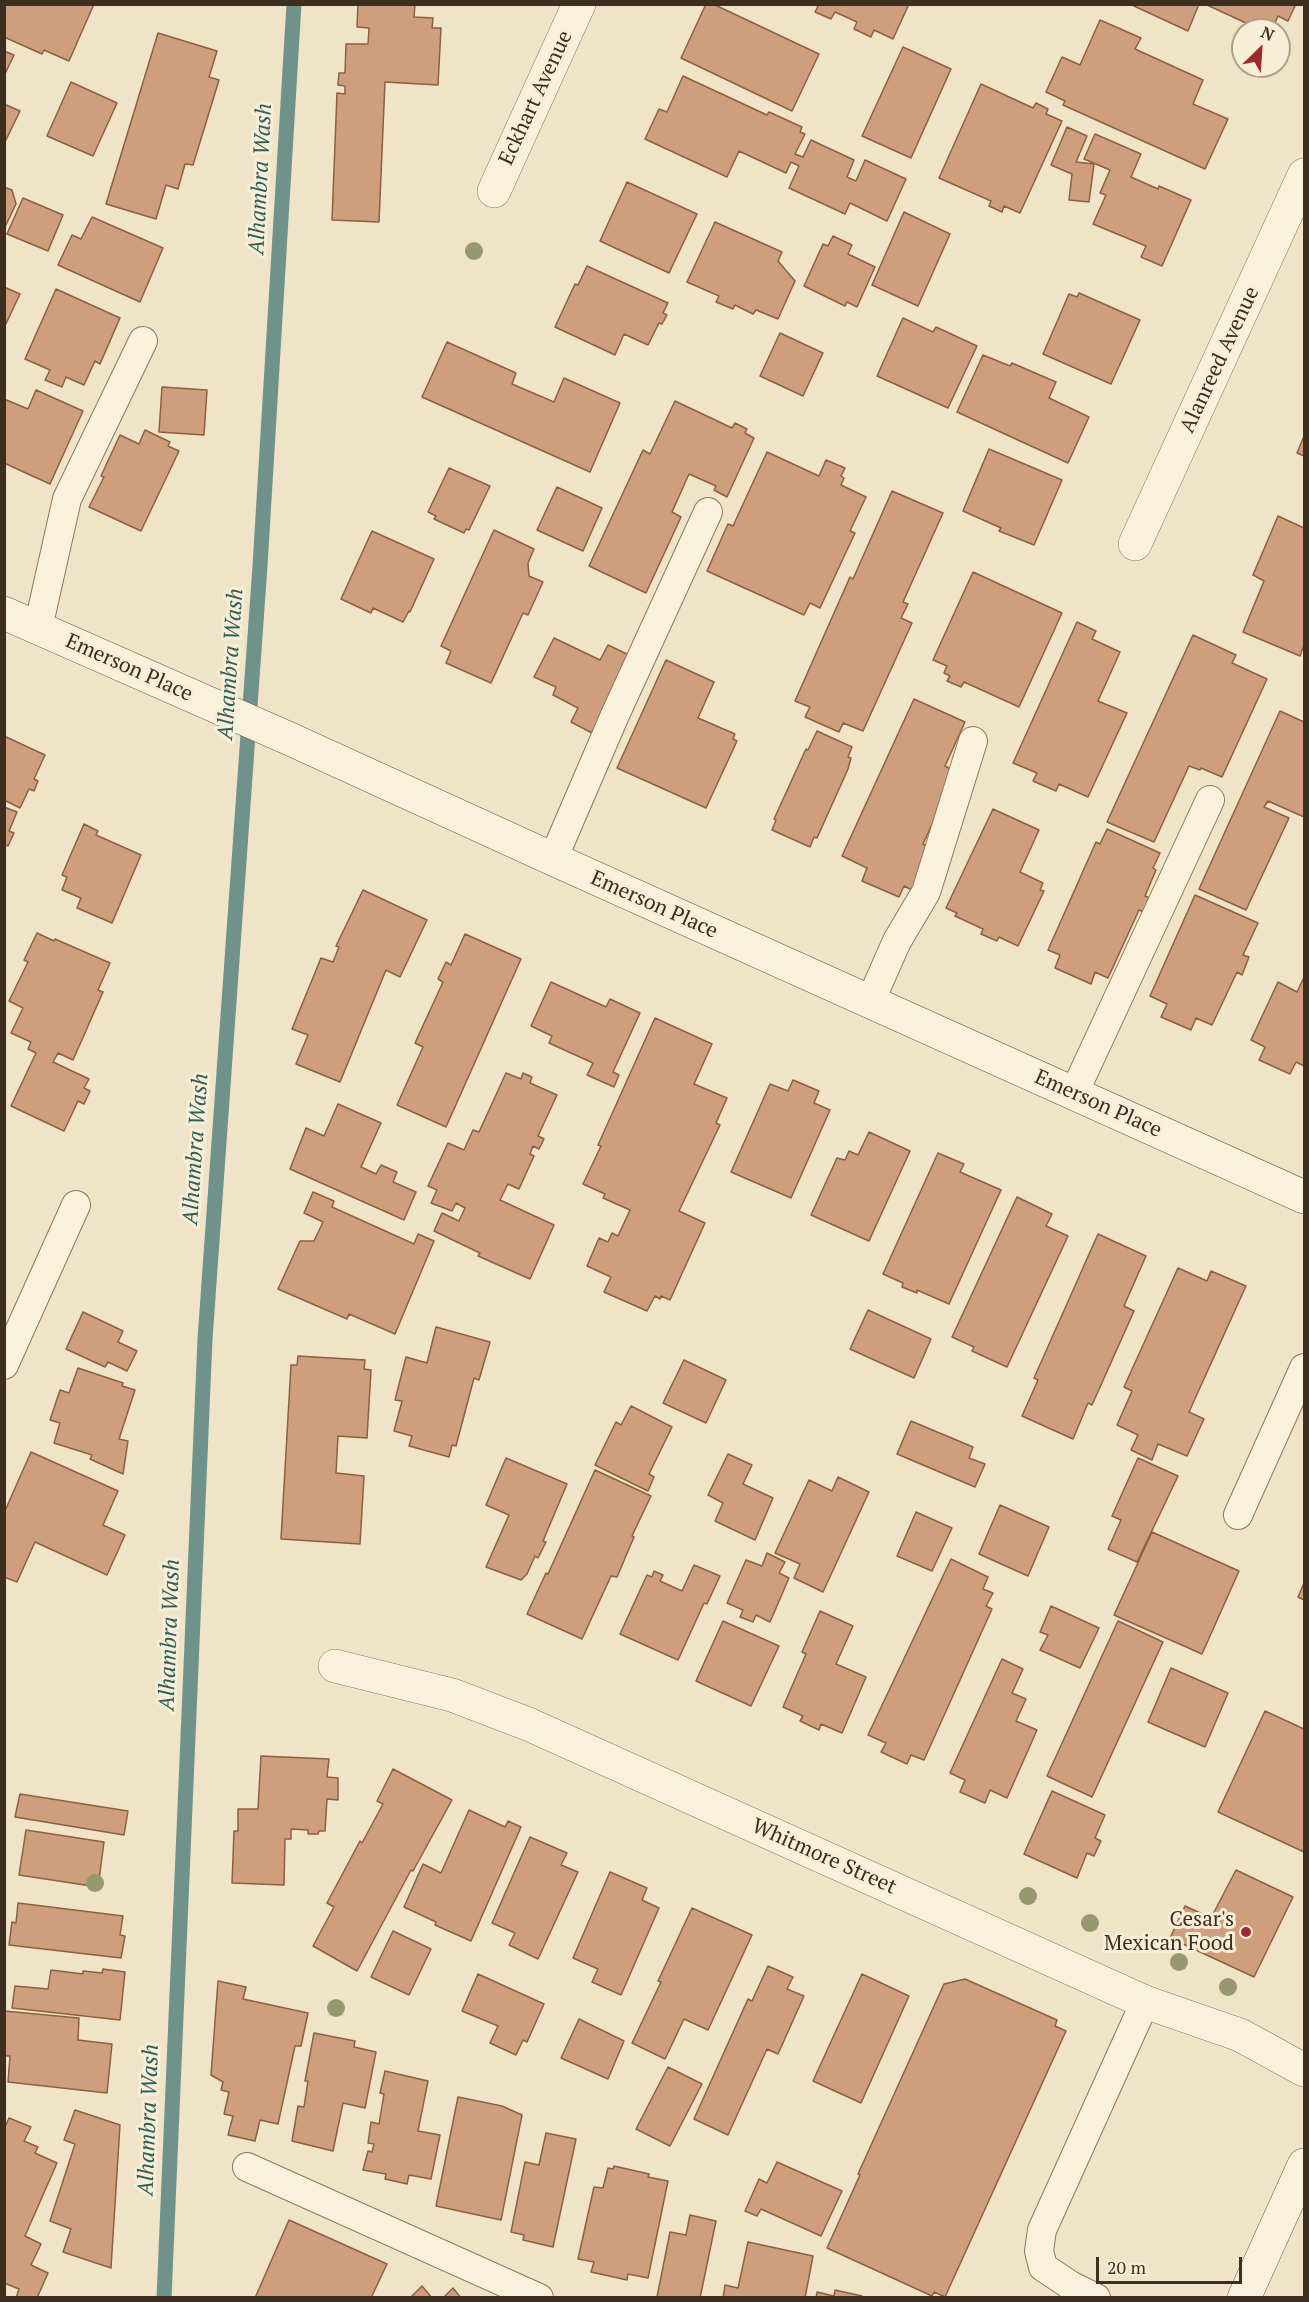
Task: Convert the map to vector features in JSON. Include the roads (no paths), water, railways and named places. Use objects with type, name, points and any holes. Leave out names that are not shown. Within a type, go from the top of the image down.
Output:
[{"type":"street","name":"Eckhart Avenue","points":[[494,191],[579,4]]},
{"type":"street","name":"Alanreed Avenue","points":[[1136,544],[1305,175]]},
{"type":"street","name":"Emerson Place","points":[[4,613],[290,739],[1305,1197]]},
{"type":"street","name":"Whitmore Street","points":[[335,1666],[452,1695],[528,1724],[1145,2002],[1240,2035],[1305,2070]]},
{"type":"street","points":[[1244,2298],[1302,2176]]},
{"type":"lane","points":[[38,628],[67,499],[143,341]]},
{"type":"lane","points":[[553,859],[615,715],[708,512]]},
{"type":"lane","points":[[870,1002],[897,941],[926,892],[974,741]]},
{"type":"lane","points":[[1074,1093],[1210,800]]},
{"type":"lane","points":[[4,1365],[76,1205]]},
{"type":"lane","points":[[1238,1515],[1305,1368]]},
{"type":"lane","points":[[1096,2298],[1070,2285],[1043,2267],[1039,2251],[1042,2230],[1145,2002]]},
{"type":"lane","points":[[247,2167],[539,2298]]},
{"type":"waterway","name":"Alhambra Wash","points":[[164,2298],[205,1339],[260,566],[294,4]]},
{"type":"place","name":"Cesar's Mexican Food","points":[[1246,1932]]}]
